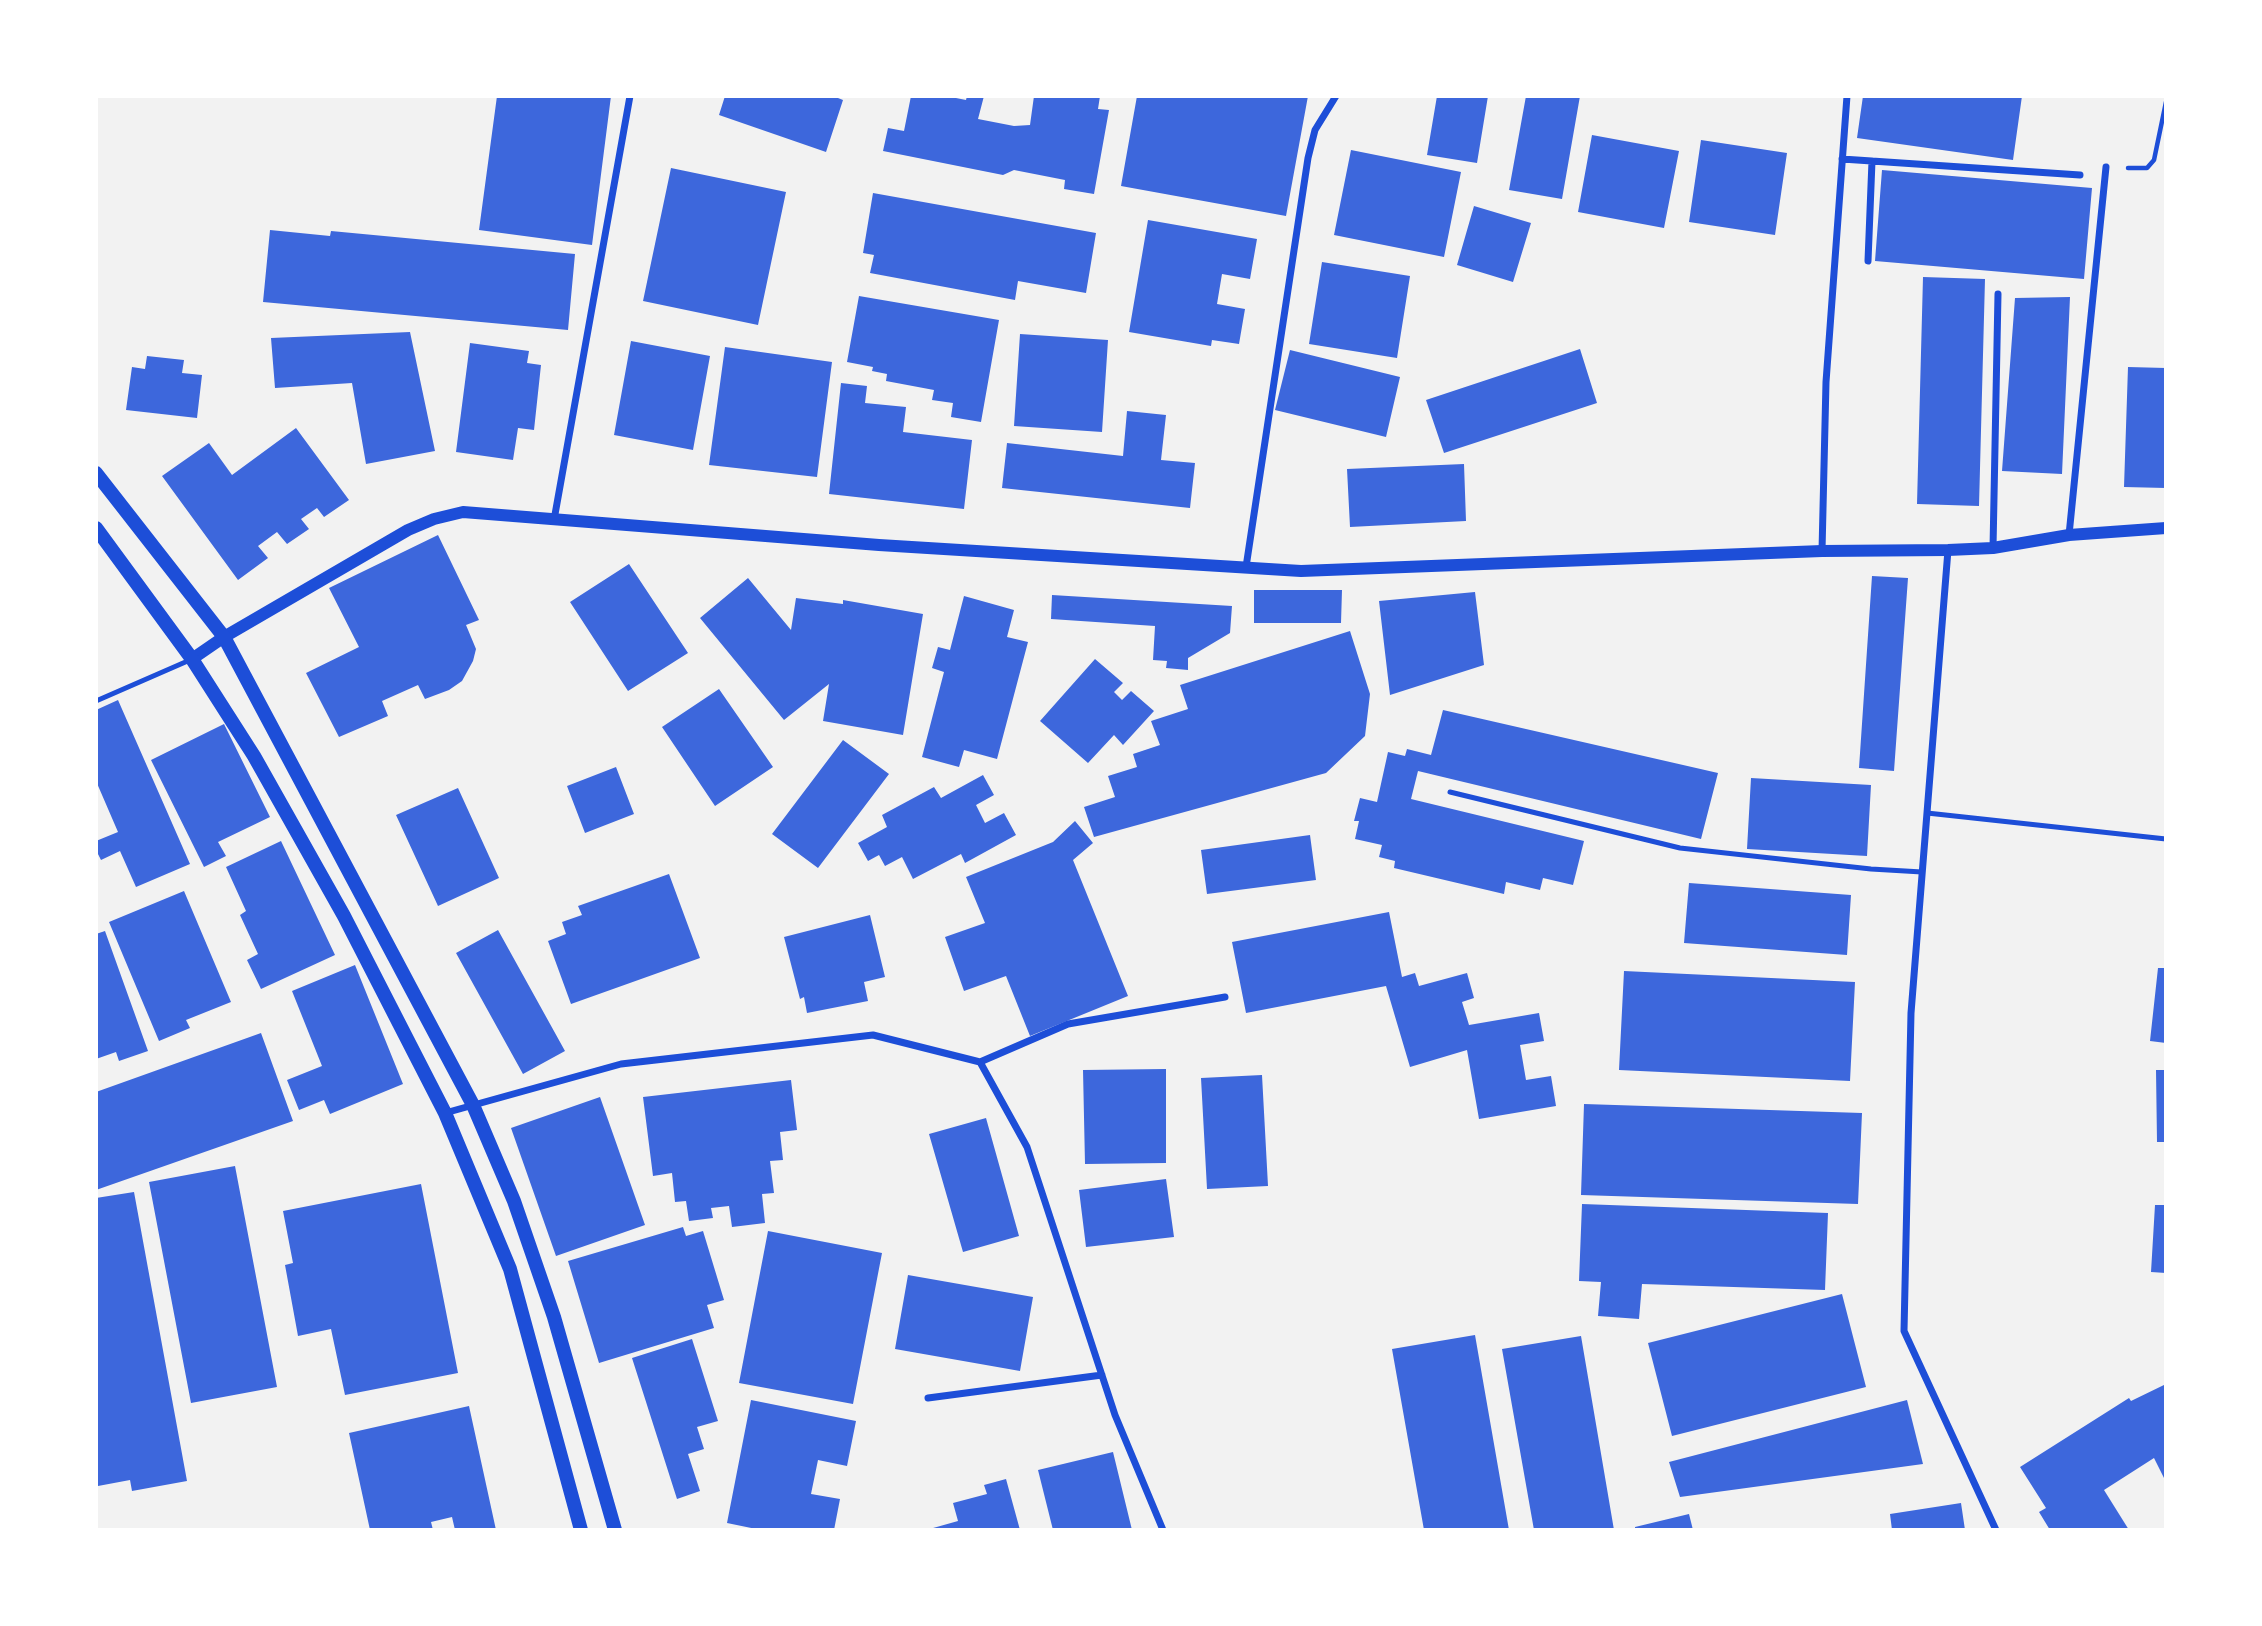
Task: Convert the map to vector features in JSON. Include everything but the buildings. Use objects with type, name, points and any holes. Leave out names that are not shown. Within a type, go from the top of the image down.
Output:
[{"type":"main road","points":[[96,473],[224,637],[473,1105],[514,1201],[554,1317],[615,1530]]},
{"type":"main road","points":[[96,528],[192,659],[254,756],[337,904],[445,1113],[510,1269],[580,1530]]},
{"type":"street","points":[[554,520],[630,96]]},
{"type":"street","points":[[1246,567],[1307,158],[1315,130],[1336,96]]},
{"type":"street","points":[[1822,551],[1826,382],[1847,96]]},
{"type":"street","points":[[1842,159],[2080,175]]},
{"type":"street","points":[[1868,261],[1872,162]]},
{"type":"street","points":[[2069,535],[2106,167]]},
{"type":"street","points":[[1993,548],[1998,294]]},
{"type":"street","points":[[192,659],[224,637],[408,530],[434,519],[463,512],[880,545],[1301,571],[1822,551],[1993,548],[2069,535],[2166,528]]},
{"type":"street","points":[[1948,550],[1911,1013],[1905,1331],[1996,1530]]},
{"type":"street","points":[[445,1113],[621,1063],[873,1035],[980,1062],[1068,1024],[1225,997]]},
{"type":"street","points":[[980,1062],[1027,1147],[1115,1415],[1163,1530]]},
{"type":"street","points":[[928,1398],[1102,1375]]},
{"type":"lane","points":[[96,701],[192,659]]},
{"type":"lane","points":[[1450,792],[1680,849],[1922,872]]},
{"type":"lane","points":[[1927,813],[2166,839]]},
{"type":"path","points":[[2106,167],[2140,169],[2147,167],[2154,160],[2166,102]]}]
